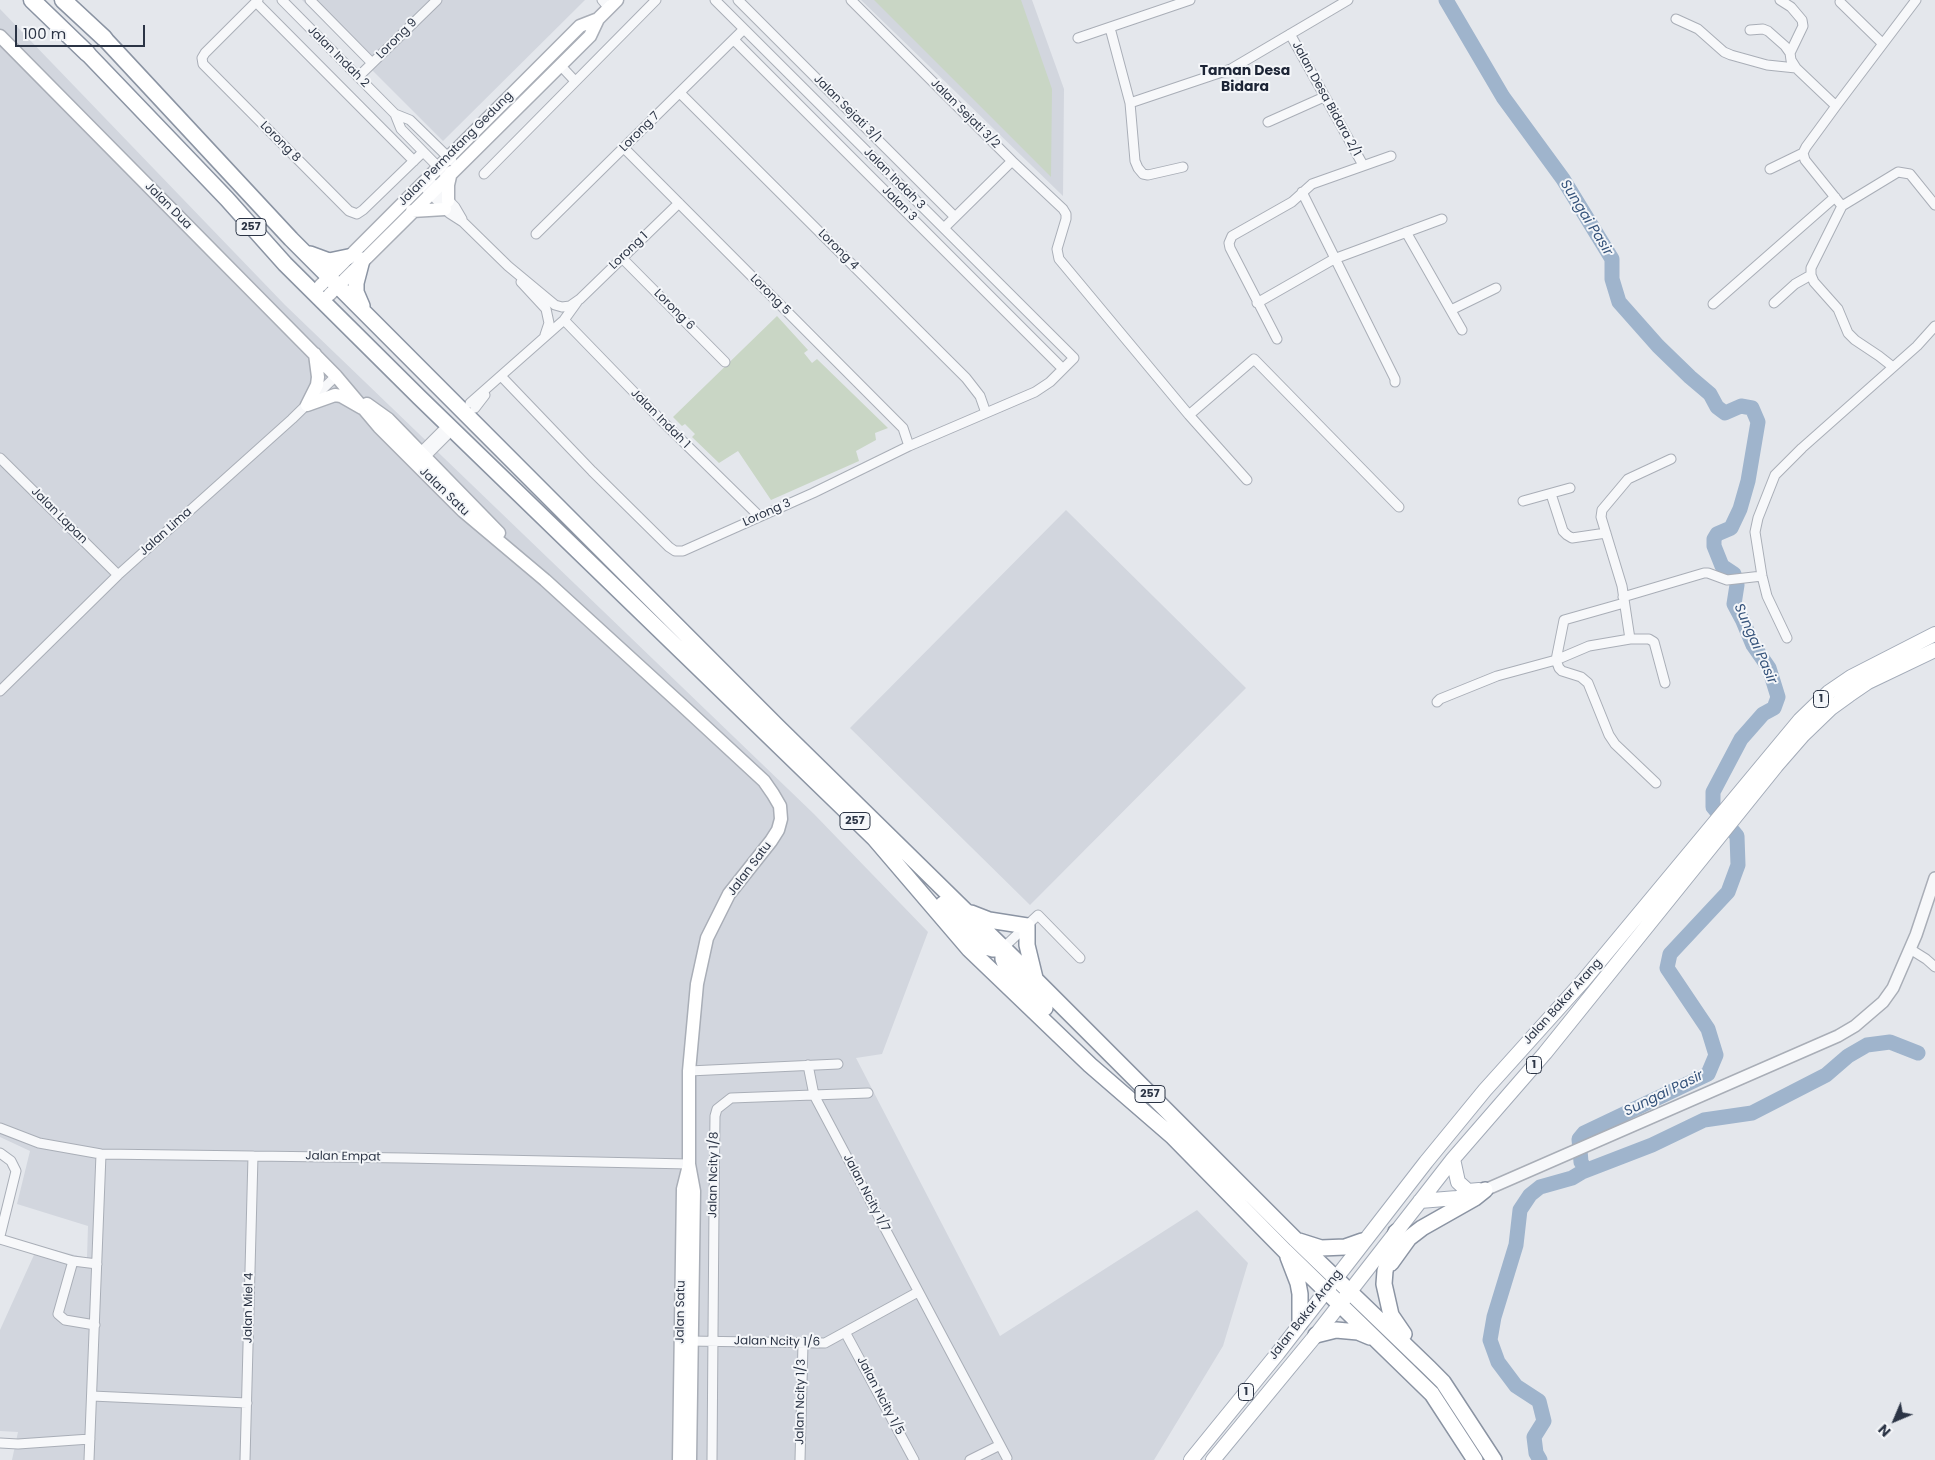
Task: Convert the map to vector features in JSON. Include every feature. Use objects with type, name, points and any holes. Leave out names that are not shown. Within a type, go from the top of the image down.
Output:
[{"type":"highway","points":[[32,0],[87,54]]},
{"type":"highway","points":[[63,0],[104,38]]},
{"type":"highway","name":"257","points":[[104,38],[304,252],[329,285],[363,310],[784,733],[1296,1240],[1443,1382],[1494,1460]]},
{"type":"highway","name":"257","points":[[87,54],[227,198],[285,264],[874,838],[969,949],[1090,1065],[1172,1136],[1339,1305],[1432,1394],[1475,1460]]},
{"type":"highway","points":[[150,119],[166,104]]},
{"type":"highway","points":[[227,198],[329,285],[404,373],[419,396]]},
{"type":"highway","points":[[304,252],[330,261],[355,259],[356,292],[363,310]]},
{"type":"highway","points":[[874,838],[900,861],[981,943],[993,949],[1003,948],[1003,959],[1014,977],[1061,1025],[1090,1065]]},
{"type":"highway","points":[[964,911],[989,920],[1027,926],[1027,945],[1035,980]]},
{"type":"highway","points":[[1385,1272],[1398,1252],[1416,1233],[1475,1198],[1485,1190]]},
{"type":"highway","points":[[1396,1232],[1385,1272],[1384,1284],[1391,1315],[1429,1368]]},
{"type":"highway","points":[[1296,1240],[1322,1248],[1345,1247],[1362,1241]]},
{"type":"highway","points":[[1285,1251],[1298,1283],[1300,1324]]},
{"type":"highway","points":[[1316,1335],[1336,1330],[1358,1332],[1378,1341]]},
{"type":"main road","name":"Jalan Permatang Gedung","points":[[329,285],[428,186],[590,36],[598,19],[609,3]]},
{"type":"main road","name":"Jalan Permatang Gedung","points":[[448,168],[580,26],[598,19]]},
{"type":"main road","name":"Jalan Dua","points":[[0,36],[336,376]]},
{"type":"main road","points":[[412,211],[447,205],[448,168]]},
{"type":"main road","name":"Jalan Permatang Gedung","points":[[355,259],[412,211],[428,186]]},
{"type":"main road","points":[[307,405],[317,385],[318,376],[315,354]]},
{"type":"main road","name":"Jalan Satu","points":[[336,376],[380,428],[418,459]]},
{"type":"main road","name":"Jalan Satu","points":[[353,394],[388,419],[418,459],[462,511],[545,580],[764,781],[780,806],[781,819],[778,830],[729,894],[707,938],[697,984],[689,1071],[689,1164],[694,1191],[679,1460]]},
{"type":"main road","points":[[307,405],[335,395],[341,396],[366,410]]},
{"type":"main road","name":"Jalan Bakar Arang","points":[[1212,1460],[1316,1335],[1453,1158],[1545,1053],[1739,803],[1795,725],[1829,692],[1871,665],[1935,634]]},
{"type":"main road","name":"Jalan Bakar Arang","points":[[1739,803],[1831,708],[1868,682],[1935,650]]},
{"type":"main road","name":"Jalan Bakar Arang","points":[[1191,1460],[1300,1324],[1362,1241],[1486,1090],[1714,834]]},
{"type":"main road","points":[[1453,1158],[1458,1182],[1463,1188],[1468,1191],[1485,1190]]},
{"type":"main road","points":[[1420,1201],[1457,1198],[1485,1190]]},
{"type":"main road","name":"Jalan Satu","points":[[686,1341],[690,1460]]},
{"type":"street","name":"Jalan Indah 2","points":[[282,0],[395,114],[401,129],[423,152],[448,168]]},
{"type":"street","points":[[310,0],[372,64]]},
{"type":"street","points":[[484,174],[656,0]]},
{"type":"street","name":"Jalan Indah 3","points":[[715,0],[1074,358]]},
{"type":"street","name":"Jalan Sejati 3/1","points":[[738,0],[955,217]]},
{"type":"street","name":"Jalan Sejati 3/2","points":[[851,0],[1012,161],[1063,209],[1066,214],[1066,220],[1057,249],[1059,259],[1189,415]]},
{"type":"street","points":[[1078,38],[1190,0]]},
{"type":"street","points":[[1130,103],[1231,69],[1348,0]]},
{"type":"street","points":[[1780,0],[1791,7],[1802,20],[1802,26],[1790,53]]},
{"type":"street","points":[[1770,169],[1803,153],[1882,43],[1916,0]]},
{"type":"street","points":[[257,1],[414,161]]},
{"type":"street","name":"Lorong 8","points":[[257,1],[205,53],[202,58],[203,64],[349,211],[357,214],[363,210],[423,152]]},
{"type":"street","name":"Lorong 9","points":[[358,77],[432,2]]},
{"type":"street","points":[[1840,2],[1882,43]]},
{"type":"street","points":[[1676,19],[1698,29],[1724,52],[1731,55],[1767,65],[1796,68]]},
{"type":"street","points":[[1110,28],[1130,103],[1135,161],[1138,168],[1143,174],[1148,175],[1184,167]]},
{"type":"street","name":"Lorong 7","points":[[536,234],[744,29]]},
{"type":"street","points":[[1750,30],[1763,29],[1768,31],[1785,46],[1796,68],[1836,106]]},
{"type":"street","name":"Jalan Desa Bidara 2/1","points":[[1290,34],[1362,165]]},
{"type":"street","name":"Jalan 3","points":[[734,40],[1063,369]]},
{"type":"street","points":[[560,65],[575,81]]},
{"type":"street","name":"Lorong 4","points":[[680,92],[966,378],[980,396],[986,413]]},
{"type":"street","points":[[1268,122],[1324,97]]},
{"type":"street","name":"Jalan Indah 2","points":[[395,114],[410,120],[448,168]]},
{"type":"street","name":"Lorong 5","points":[[624,148],[903,428],[909,446]]},
{"type":"street","points":[[1803,153],[1805,160],[1842,206]]},
{"type":"street","points":[[1277,339],[1230,248],[1230,239],[1234,234],[1292,202],[1312,184],[1392,156]]},
{"type":"street","points":[[944,228],[1012,161]]},
{"type":"street","points":[[1892,367],[1848,333],[1838,309],[1814,282],[1811,276],[1811,268],[1842,206],[1898,172],[1910,174],[1935,205]]},
{"type":"street","points":[[428,186],[447,205],[455,207],[463,222],[508,266],[546,309],[549,324],[544,338]]},
{"type":"street","points":[[1302,192],[1334,259],[1396,379],[1394,382]]},
{"type":"street","points":[[1714,304],[1835,197]]},
{"type":"street","name":"Lorong 1","points":[[544,338],[564,320],[580,299],[679,203]]},
{"type":"street","points":[[1258,303],[1334,259],[1442,219]]},
{"type":"street","points":[[1406,232],[1462,330]]},
{"type":"street","name":"Lorong 6","points":[[622,258],[726,362]]},
{"type":"street","points":[[508,266],[555,304],[566,307],[580,299]]},
{"type":"street","points":[[1774,303],[1795,284],[1811,276]]},
{"type":"street","points":[[1451,310],[1496,288]]},
{"type":"street","points":[[472,405],[544,338],[558,319],[555,304]]},
{"type":"street","name":"Jalan Indah 1","points":[[564,320],[660,419],[759,516]]},
{"type":"street","points":[[1787,638],[1767,596],[1755,532],[1758,518],[1776,475],[1802,448],[1917,346],[1935,326]]},
{"type":"street","name":"Lorong 3","points":[[500,377],[592,472],[675,551],[683,551],[909,446],[1035,392],[1074,358]]},
{"type":"street","points":[[1247,480],[1189,415],[1254,359],[1399,507]]},
{"type":"street","name":"Jalan Lima","points":[[0,691],[118,575],[307,405],[336,376]]},
{"type":"street","points":[[418,459],[444,433]]},
{"type":"street","name":"Jalan Lapan","points":[[0,458],[118,575]]},
{"type":"street","points":[[1630,639],[1624,600],[1601,517],[1602,510],[1634,475],[1671,459]]},
{"type":"street","points":[[1523,501],[1570,488]]},
{"type":"street","points":[[1550,494],[1563,531],[1567,535],[1572,538],[1606,533]]},
{"type":"street","points":[[1656,783],[1615,744],[1609,735],[1588,683],[1581,677],[1562,671],[1559,668],[1556,660],[1564,620],[1704,573],[1727,580],[1762,576]]},
{"type":"street","points":[[1437,702],[1498,676],[1556,660],[1589,646],[1630,639],[1649,639],[1654,642],[1665,682]]},
{"type":"street","points":[[1485,1190],[1838,1036],[1855,1026],[1883,1002],[1893,988],[1910,949],[1935,878]]},
{"type":"street","points":[[1003,948],[1038,915],[1080,958]]},
{"type":"street","points":[[1910,949],[1935,967]]},
{"type":"street","points":[[689,1071],[838,1064]]},
{"type":"street","name":"Jalan Ncity 1/7","points":[[808,1065],[814,1095],[1007,1458]]},
{"type":"street","points":[[814,1095],[868,1093]]},
{"type":"street","name":"Jalan Ncity 1/8","points":[[712,1341],[715,1116],[717,1109],[731,1098],[814,1095]]},
{"type":"street","name":"Jalan Empat","points":[[0,1128],[39,1143],[101,1154],[689,1164]]},
{"type":"street","points":[[0,1154],[11,1161],[16,1171],[0,1236]]},
{"type":"street","points":[[89,1460],[101,1154]]},
{"type":"street","name":"Jalan Miel 4","points":[[245,1460],[253,1156]]},
{"type":"street","points":[[0,1240],[73,1261],[97,1264]]},
{"type":"street","points":[[73,1261],[58,1314],[64,1320],[94,1326]]},
{"type":"street","name":"Jalan Ncity 1/6","points":[[686,1341],[825,1343],[918,1292]]},
{"type":"street","name":"Jalan Ncity 1/5","points":[[845,1332],[914,1460]]},
{"type":"street","points":[[712,1341],[712,1460]]},
{"type":"street","name":"Jalan Ncity 1/3","points":[[800,1460],[803,1344]]},
{"type":"street","points":[[92,1396],[247,1403]]},
{"type":"street","points":[[0,1443],[18,1444],[90,1439]]},
{"type":"street","points":[[970,1460],[1000,1445]]},
{"type":"shaded area","points":[[302,0],[585,0],[443,141]]},
{"type":"shaded area","points":[[861,0],[1032,0],[1064,89],[1063,196]]},
{"type":"shaded area","points":[[0,9],[285,305],[814,814],[928,932],[882,1054],[856,1058],[1000,1336],[1197,1210],[1248,1263],[1223,1346],[1154,1460],[12,1460],[18,1432],[0,1431],[0,1330],[38,1246],[87,1258],[88,1226],[17,1204],[30,1151],[0,1137]]},
{"type":"shaded area","points":[[1066,510],[1246,688],[1030,905],[850,728]]},
{"type":"green space","points":[[874,0],[1021,0],[1052,89],[1051,177]]},
{"type":"green space","points":[[777,316],[808,350],[804,353],[812,363],[817,359],[888,428],[875,433],[876,440],[856,451],[859,461],[771,500],[738,451],[719,463],[692,437],[695,434],[685,424],[682,426],[673,417]]},
{"type":"waterway","name":"Sungai Pasir","points":[[1446,0],[1503,97],[1563,179],[1612,259],[1612,279],[1619,302],[1658,346],[1710,394],[1717,407],[1725,413],[1741,406],[1752,408],[1758,422],[1748,481],[1740,509],[1731,528],[1717,534],[1714,539],[1714,546],[1722,566],[1734,574],[1737,585],[1734,604],[1753,645],[1769,668],[1778,697],[1774,708],[1763,714],[1741,739],[1713,792],[1713,807],[1737,836],[1738,865],[1728,892],[1670,954],[1667,968],[1708,1029],[1716,1055],[1708,1074],[1584,1133],[1579,1139],[1581,1162],[1584,1167],[1582,1172],[1572,1178],[1540,1187],[1530,1195],[1520,1210],[1516,1245],[1494,1317],[1490,1340],[1498,1362],[1516,1386],[1539,1401],[1544,1421],[1534,1437],[1536,1453],[1540,1460]]},
{"type":"waterway","points":[[1582,1172],[1652,1145],[1704,1120],[1752,1113],[1826,1075],[1848,1056],[1867,1045],[1890,1042],[1918,1053]]},
{"type":"district","name":"Taman Desa Bidara","points":[[1245,79]]}]
